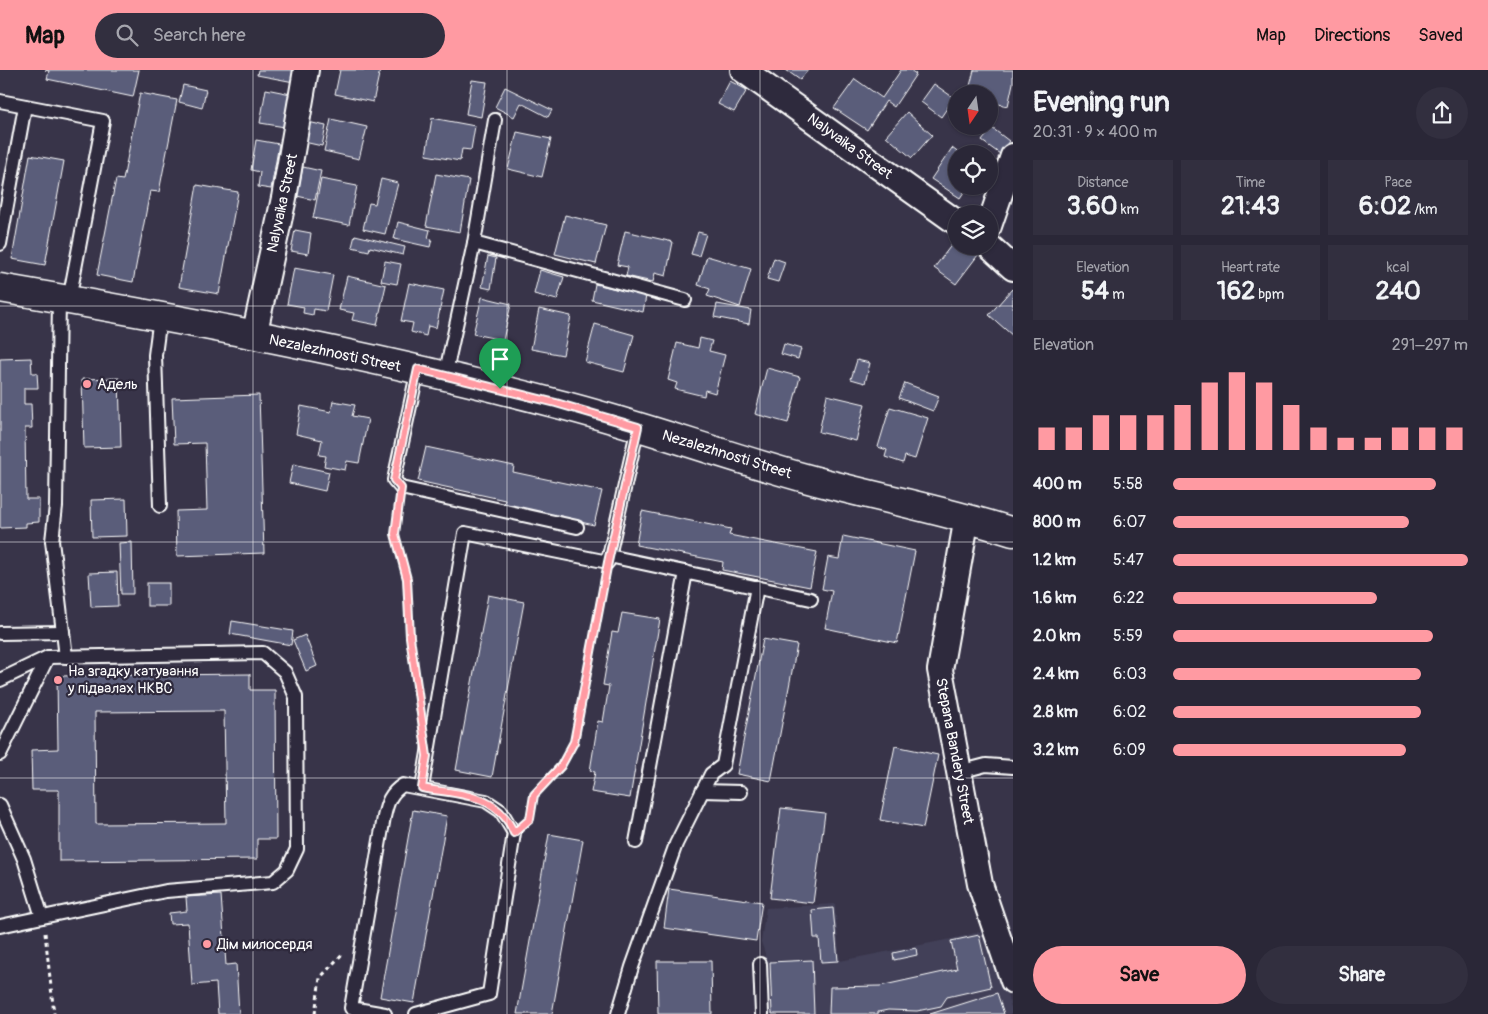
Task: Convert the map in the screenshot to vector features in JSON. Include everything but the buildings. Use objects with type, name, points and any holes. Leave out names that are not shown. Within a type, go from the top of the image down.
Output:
[{"type":"main road","name":"Nezalezhnosti Street","points":[[0,288],[160,317],[418,369],[556,403],[804,478],[967,517],[1013,532]]},
{"type":"street","name":"Nalyvaika Street","points":[[254,336],[284,198],[306,70]]},
{"type":"street","name":"Nalyvaika Street","points":[[743,70],[948,216]]},
{"type":"street","points":[[996,205],[1013,156]]},
{"type":"street","points":[[998,254],[1013,268]]},
{"type":"street","name":"Stepana Bandery Street","points":[[967,517],[940,670],[980,884],[1013,981]]},
{"type":"lane","points":[[0,101],[104,121],[64,299],[56,506],[52,541],[66,657]]},
{"type":"lane","points":[[0,244],[25,106]]},
{"type":"lane","points":[[445,376],[474,243],[495,120]]},
{"type":"lane","points":[[474,243],[685,300]]},
{"type":"lane","points":[[160,317],[154,355],[160,506]]},
{"type":"lane","points":[[418,369],[394,480],[401,488],[577,527]]},
{"type":"lane","points":[[609,559],[638,427]]},
{"type":"lane","points":[[422,788],[465,533],[686,572],[811,599]]},
{"type":"lane","points":[[636,842],[686,572]]},
{"type":"lane","points":[[618,1014],[632,967],[676,844],[711,774],[723,765],[757,587]]},
{"type":"lane","points":[[0,632],[63,632]]},
{"type":"lane","points":[[0,680],[48,656],[263,653],[285,672],[296,697],[297,849],[287,870],[272,882],[166,891],[0,926]]},
{"type":"lane","points":[[0,754],[48,656]]},
{"type":"lane","points":[[959,772],[986,766],[1013,767]]},
{"type":"lane","points":[[385,1014],[351,1008],[388,801],[392,794],[403,785],[486,801],[501,811],[514,833],[488,994],[416,1014]]},
{"type":"lane","points":[[702,791],[741,792]]},
{"type":"lane","points":[[0,805],[24,859],[42,917]]},
{"type":"lane","points":[[760,964],[762,1014]]},
{"type":"path","points":[[401,488],[395,534],[407,579],[410,637],[420,710]]},
{"type":"path","points":[[514,833],[530,819],[534,795],[561,766],[574,742],[609,559]]},
{"type":"path","points":[[42,917],[48,952],[54,1014]]},
{"type":"path","points":[[315,1014],[320,978],[364,932]]},
{"type":"shaded area","points":[[835,904],[840,961],[987,930],[1013,1014],[766,1014],[765,953],[761,942],[766,908]]},
{"type":"place","name":"Адель","points":[[87,384]]},
{"type":"place","name":"На згадку катування у підвалах НКВС","points":[[58,680]]},
{"type":"place","name":"Дім милосердя","points":[[207,944]]},
{"type":"route","points":[[418,369],[500,389],[638,427],[608,562],[574,742],[554,776],[534,795],[530,819],[514,833],[501,811],[486,801],[422,788],[427,756],[410,637],[410,599],[405,567],[395,534],[401,488],[394,480],[418,369]]}]
